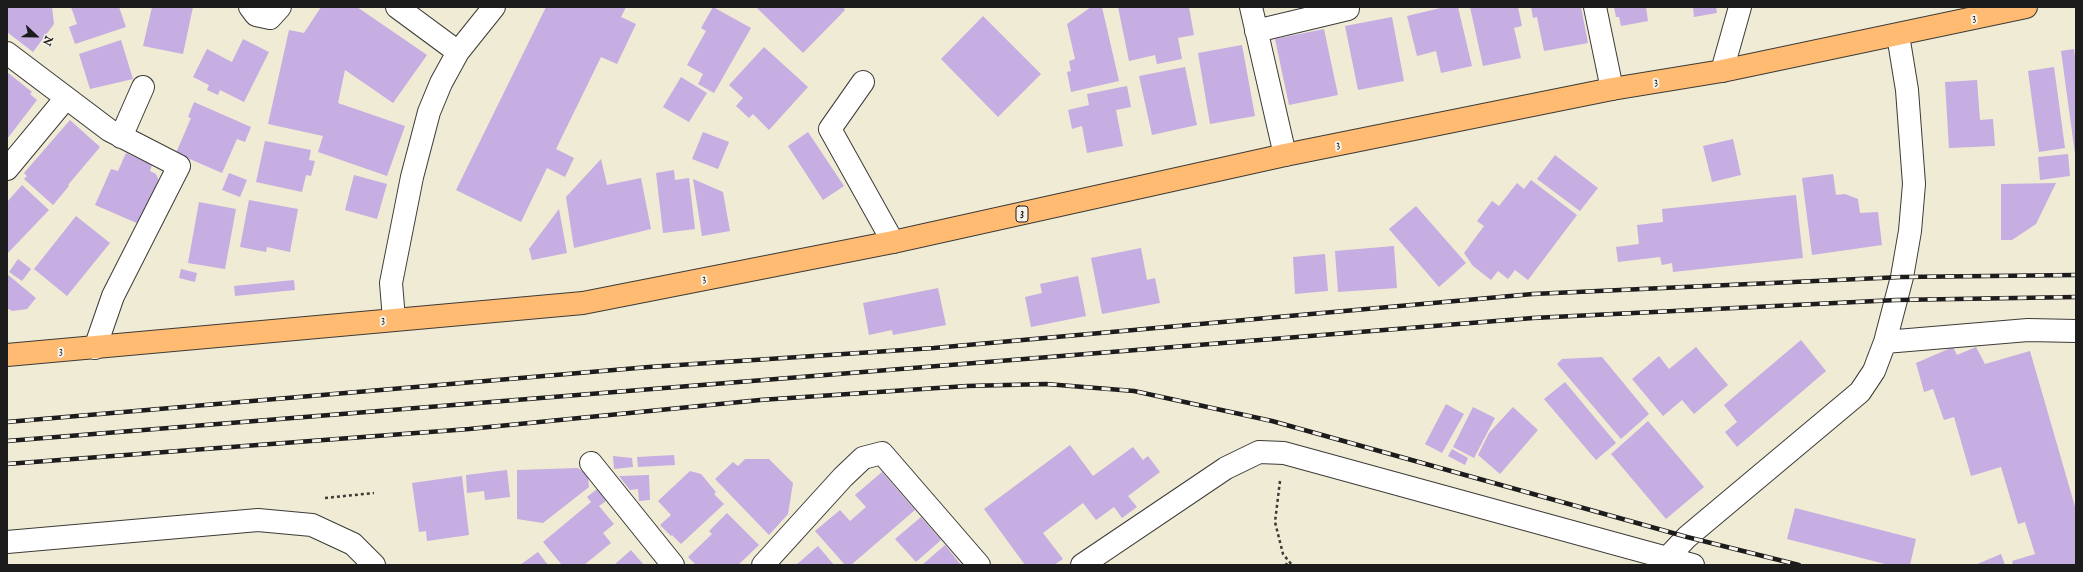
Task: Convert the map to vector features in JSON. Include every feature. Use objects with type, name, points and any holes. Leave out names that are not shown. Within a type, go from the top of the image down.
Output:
[{"type":"main road","name":"3","points":[[7,355],[95,348],[394,318],[583,303],[893,242],[1285,155],[1612,90],[1722,71],[2026,7]]},
{"type":"street","points":[[250,7],[256,15],[270,18],[280,7]]},
{"type":"street","points":[[397,7],[458,52]]},
{"type":"street","points":[[394,318],[391,283],[412,177],[429,112],[440,83],[458,52],[494,7]]},
{"type":"street","points":[[1251,7],[1285,155]]},
{"type":"street","points":[[1256,31],[1348,9],[1348,7]]},
{"type":"street","points":[[1595,7],[1612,90]]},
{"type":"street","points":[[1722,71],[1740,7]]},
{"type":"street","points":[[1668,557],[1687,537],[1860,392],[1874,371],[1885,342],[1902,277],[1910,231],[1914,184],[1908,90],[1898,35]]},
{"type":"street","points":[[7,53],[109,130],[179,166],[114,296],[95,348]]},
{"type":"street","points":[[863,82],[830,129],[893,242]]},
{"type":"street","points":[[121,136],[143,87]]},
{"type":"street","points":[[7,169],[66,98]]},
{"type":"street","points":[[1885,342],[2028,330],[2076,331]]},
{"type":"street","points":[[1082,565],[1226,468],[1259,452],[1284,453],[1693,565]]},
{"type":"street","points":[[764,565],[843,477],[863,458],[882,453],[979,565]]},
{"type":"street","points":[[591,463],[673,565]]},
{"type":"street","points":[[7,542],[258,520],[312,525],[353,544],[374,565]]},
{"type":"path","points":[[1284,453],[1275,522],[1283,554],[1292,565]]},
{"type":"path","points":[[1285,565],[1290,562]]},
{"type":"building","points":[[7,7],[52,7],[54,24],[33,52],[7,32]]},
{"type":"building","points":[[71,7],[119,7],[126,27],[75,44],[69,27],[77,24]]},
{"type":"building","points":[[152,7],[193,7],[183,54],[143,46]]},
{"type":"building","points":[[321,7],[357,7],[427,55],[393,103],[345,70],[338,103],[405,126],[387,176],[318,152],[323,136],[268,124],[289,30],[304,33]]},
{"type":"building","points":[[546,7],[626,7],[621,17],[636,24],[617,64],[601,57],[556,149],[574,158],[565,177],[547,168],[521,222],[456,190]]},
{"type":"building","points":[[713,7],[751,28],[714,93],[698,84],[703,74],[687,65],[706,31],[701,28]]},
{"type":"building","points":[[756,7],[843,7],[845,10],[803,53]]},
{"type":"building","points":[[1091,7],[1102,7],[1119,81],[1071,92],[1067,72],[1071,71],[1069,61],[1075,59],[1067,24]]},
{"type":"building","points":[[1118,7],[1189,7],[1194,35],[1178,38],[1182,59],[1157,64],[1155,55],[1129,61]]},
{"type":"building","points":[[1445,7],[1458,7],[1472,66],[1441,73],[1436,51],[1417,56],[1407,16]]},
{"type":"building","points":[[1470,7],[1518,7],[1522,26],[1514,28],[1521,58],[1483,66]]},
{"type":"building","points":[[1531,7],[1581,7],[1588,43],[1544,51],[1537,17],[1533,18]]},
{"type":"building","points":[[1614,7],[1646,7],[1648,21],[1621,26],[1619,17],[1616,17]]},
{"type":"building","points":[[1693,7],[1716,7],[1717,13],[1694,17]]},
{"type":"building","points":[[983,16],[1041,74],[998,117],[941,59]]},
{"type":"building","points":[[1392,17],[1404,81],[1358,90],[1345,26]]},
{"type":"building","points":[[1324,29],[1338,95],[1289,105],[1275,39]]},
{"type":"building","points":[[243,39],[269,52],[244,102],[220,90],[218,95],[207,90],[209,85],[193,77],[207,49],[232,62]]},
{"type":"building","points":[[121,40],[133,79],[90,89],[79,54]]},
{"type":"building","points":[[1242,45],[1255,116],[1210,124],[1198,53]]},
{"type":"building","points":[[764,47],[808,87],[769,130],[753,114],[749,118],[736,106],[743,98],[729,85]]},
{"type":"building","points":[[2074,49],[2076,65],[2075,154],[2061,51]]},
{"type":"building","points":[[1185,67],[1197,125],[1152,135],[1139,76]]},
{"type":"building","points":[[2054,67],[2065,148],[2039,152],[2028,71]]},
{"type":"building","points":[[7,72],[32,92],[30,94],[37,100],[7,139]]},
{"type":"building","points":[[681,77],[707,93],[689,122],[663,107]]},
{"type":"building","points":[[1977,80],[1980,120],[1993,119],[1995,146],[1949,148],[1945,82]]},
{"type":"building","points":[[1127,86],[1131,107],[1116,110],[1123,146],[1087,153],[1082,126],[1072,129],[1068,110],[1089,105],[1087,94]]},
{"type":"building","points":[[194,102],[251,127],[245,142],[237,139],[222,173],[176,153],[191,118],[188,117]]},
{"type":"building","points":[[70,120],[100,147],[53,205],[24,179],[27,176],[24,173]]},
{"type":"building","points":[[703,132],[729,142],[718,169],[692,159]]},
{"type":"building","points":[[808,132],[844,186],[823,200],[788,146]]},
{"type":"building","points":[[1733,139],[1741,175],[1712,182],[1703,146]]},
{"type":"building","points":[[265,141],[311,150],[309,160],[315,161],[311,176],[306,175],[302,192],[256,182]]},
{"type":"building","points":[[126,153],[152,165],[150,171],[156,174],[159,181],[139,224],[95,205],[111,169],[118,171]]},
{"type":"building","points":[[2068,154],[2070,176],[2040,180],[2038,157]]},
{"type":"building","points":[[1555,155],[1598,188],[1580,211],[1537,179]]},
{"type":"building","points":[[601,159],[607,185],[641,178],[651,229],[574,248],[566,197]]},
{"type":"building","points":[[674,170],[675,180],[689,178],[695,229],[663,233],[656,173]]},
{"type":"building","points":[[229,173],[247,180],[240,197],[222,190]]},
{"type":"building","points":[[1833,174],[1836,195],[1845,194],[1858,199],[1860,213],[1878,212],[1882,245],[1812,255],[1802,178]]},
{"type":"building","points":[[354,175],[387,184],[377,219],[345,210]]},
{"type":"building","points":[[693,179],[723,192],[730,231],[702,236]]},
{"type":"building","points":[[1531,180],[1577,215],[1528,280],[1515,270],[1508,279],[1498,271],[1491,280],[1473,266],[1464,253],[1484,226],[1477,221],[1492,201],[1499,206],[1517,183],[1524,189]]},
{"type":"building","points":[[2056,183],[2036,224],[2012,240],[2001,240],[2001,184]]},
{"type":"building","points":[[22,185],[49,210],[7,254],[7,202]]},
{"type":"building","points":[[1796,195],[1803,258],[1673,272],[1672,263],[1662,265],[1660,257],[1618,262],[1616,247],[1639,244],[1637,225],[1663,222],[1662,209]]},
{"type":"building","points":[[249,200],[298,209],[290,252],[267,247],[266,252],[240,247]]},
{"type":"building","points":[[199,202],[236,209],[225,269],[188,263]]},
{"type":"building","points":[[1416,206],[1466,263],[1439,287],[1389,229]]},
{"type":"building","points":[[559,209],[567,253],[532,260],[529,249]]},
{"type":"building","points":[[76,216],[110,243],[67,296],[34,269]]},
{"type":"building","points":[[1394,246],[1397,288],[1338,292],[1335,251]]},
{"type":"building","points":[[1141,248],[1147,280],[1155,278],[1160,303],[1102,314],[1091,258]]},
{"type":"building","points":[[1325,254],[1328,291],[1295,294],[1293,257]]},
{"type":"building","points":[[18,259],[31,269],[22,281],[9,272]]},
{"type":"building","points":[[181,269],[197,273],[195,282],[179,278]]},
{"type":"building","points":[[7,274],[36,298],[27,309],[12,311],[7,308]]},
{"type":"building","points":[[1078,276],[1086,316],[1031,327],[1025,297],[1042,293],[1040,284]]},
{"type":"building","points":[[294,280],[295,290],[235,296],[234,286]]},
{"type":"building","points":[[938,288],[946,325],[893,335],[892,330],[869,335],[863,303]]},
{"type":"building","points":[[1801,340],[1826,371],[1737,447],[1725,432],[1737,422],[1724,405]]},
{"type":"building","points":[[1696,347],[1728,385],[1694,414],[1682,400],[1663,416],[1632,379],[1659,356],[1669,369]]},
{"type":"building","points":[[1953,347],[1957,355],[1976,347],[1985,364],[2030,351],[2076,510],[2076,565],[2013,565],[2012,561],[2035,554],[2025,522],[2018,524],[2001,467],[1971,476],[1954,417],[1944,420],[1933,389],[1924,392],[1916,363]]},
{"type":"building","points":[[1602,357],[1649,414],[1621,439],[1557,364],[1562,359]]},
{"type":"building","points":[[1565,382],[1616,443],[1596,460],[1544,399]]},
{"type":"building","points":[[1446,404],[1464,414],[1442,453],[1425,444]]},
{"type":"building","points":[[1473,407],[1495,418],[1474,458],[1453,447]]},
{"type":"building","points":[[1513,407],[1538,430],[1500,474],[1478,455],[1489,433]]},
{"type":"building","points":[[1648,421],[1704,487],[1666,519],[1611,454]]},
{"type":"building","points":[[1070,445],[1093,476],[1133,447],[1143,460],[1148,456],[1160,472],[1128,496],[1137,507],[1122,518],[1114,507],[1096,520],[1083,503],[1043,533],[1063,559],[1054,565],[1025,565],[984,509]]},
{"type":"building","points":[[1452,449],[1468,458],[1465,465],[1448,456]]},
{"type":"building","points":[[674,455],[675,465],[638,467],[637,457]]},
{"type":"building","points":[[613,456],[632,458],[633,467],[614,469]]},
{"type":"building","points":[[745,459],[769,459],[793,483],[788,514],[769,535],[715,479],[733,462],[738,466]]},
{"type":"building","points":[[578,468],[588,476],[589,487],[543,523],[517,519],[517,470]]},
{"type":"building","points":[[507,470],[510,497],[485,500],[484,491],[467,493],[466,475]]},
{"type":"building","points":[[690,471],[701,474],[716,492],[714,494],[724,504],[681,544],[660,525],[671,515],[658,501]]},
{"type":"building","points":[[882,472],[915,510],[851,565],[845,565],[815,531],[840,510],[850,521],[866,507],[855,495]]},
{"type":"building","points":[[649,475],[650,500],[639,501],[638,489],[630,490],[619,476]]},
{"type":"building","points":[[462,476],[469,535],[427,541],[426,531],[419,532],[412,483]]},
{"type":"building","points":[[597,489],[606,501],[599,506],[614,524],[603,533],[611,543],[584,565],[562,565],[543,542],[591,502],[587,497]]},
{"type":"building","points":[[1795,508],[1916,539],[1910,565],[1889,565],[1787,539]]},
{"type":"building","points":[[727,513],[759,545],[738,565],[696,565],[688,557],[712,534],[709,531]]},
{"type":"building","points":[[921,517],[941,540],[916,562],[895,539]]},
{"type":"building","points":[[945,545],[961,565],[922,565]]},
{"type":"building","points":[[818,546],[834,565],[796,565]]},
{"type":"building","points":[[631,550],[644,565],[614,565]]},
{"type":"building","points":[[538,552],[548,565],[520,565]]},
{"type":"building","points":[[2001,554],[2005,565],[1975,565]]},
{"type":"railway","points":[[7,422],[649,367],[934,348],[1533,294],[1902,277],[2076,275]]},
{"type":"railway","points":[[7,441],[1533,318],[1896,300],[2076,297]]},
{"type":"railway","points":[[7,464],[469,429],[760,400],[967,386],[1046,384],[1134,391],[1272,421],[1687,537],[1799,565]]}]
